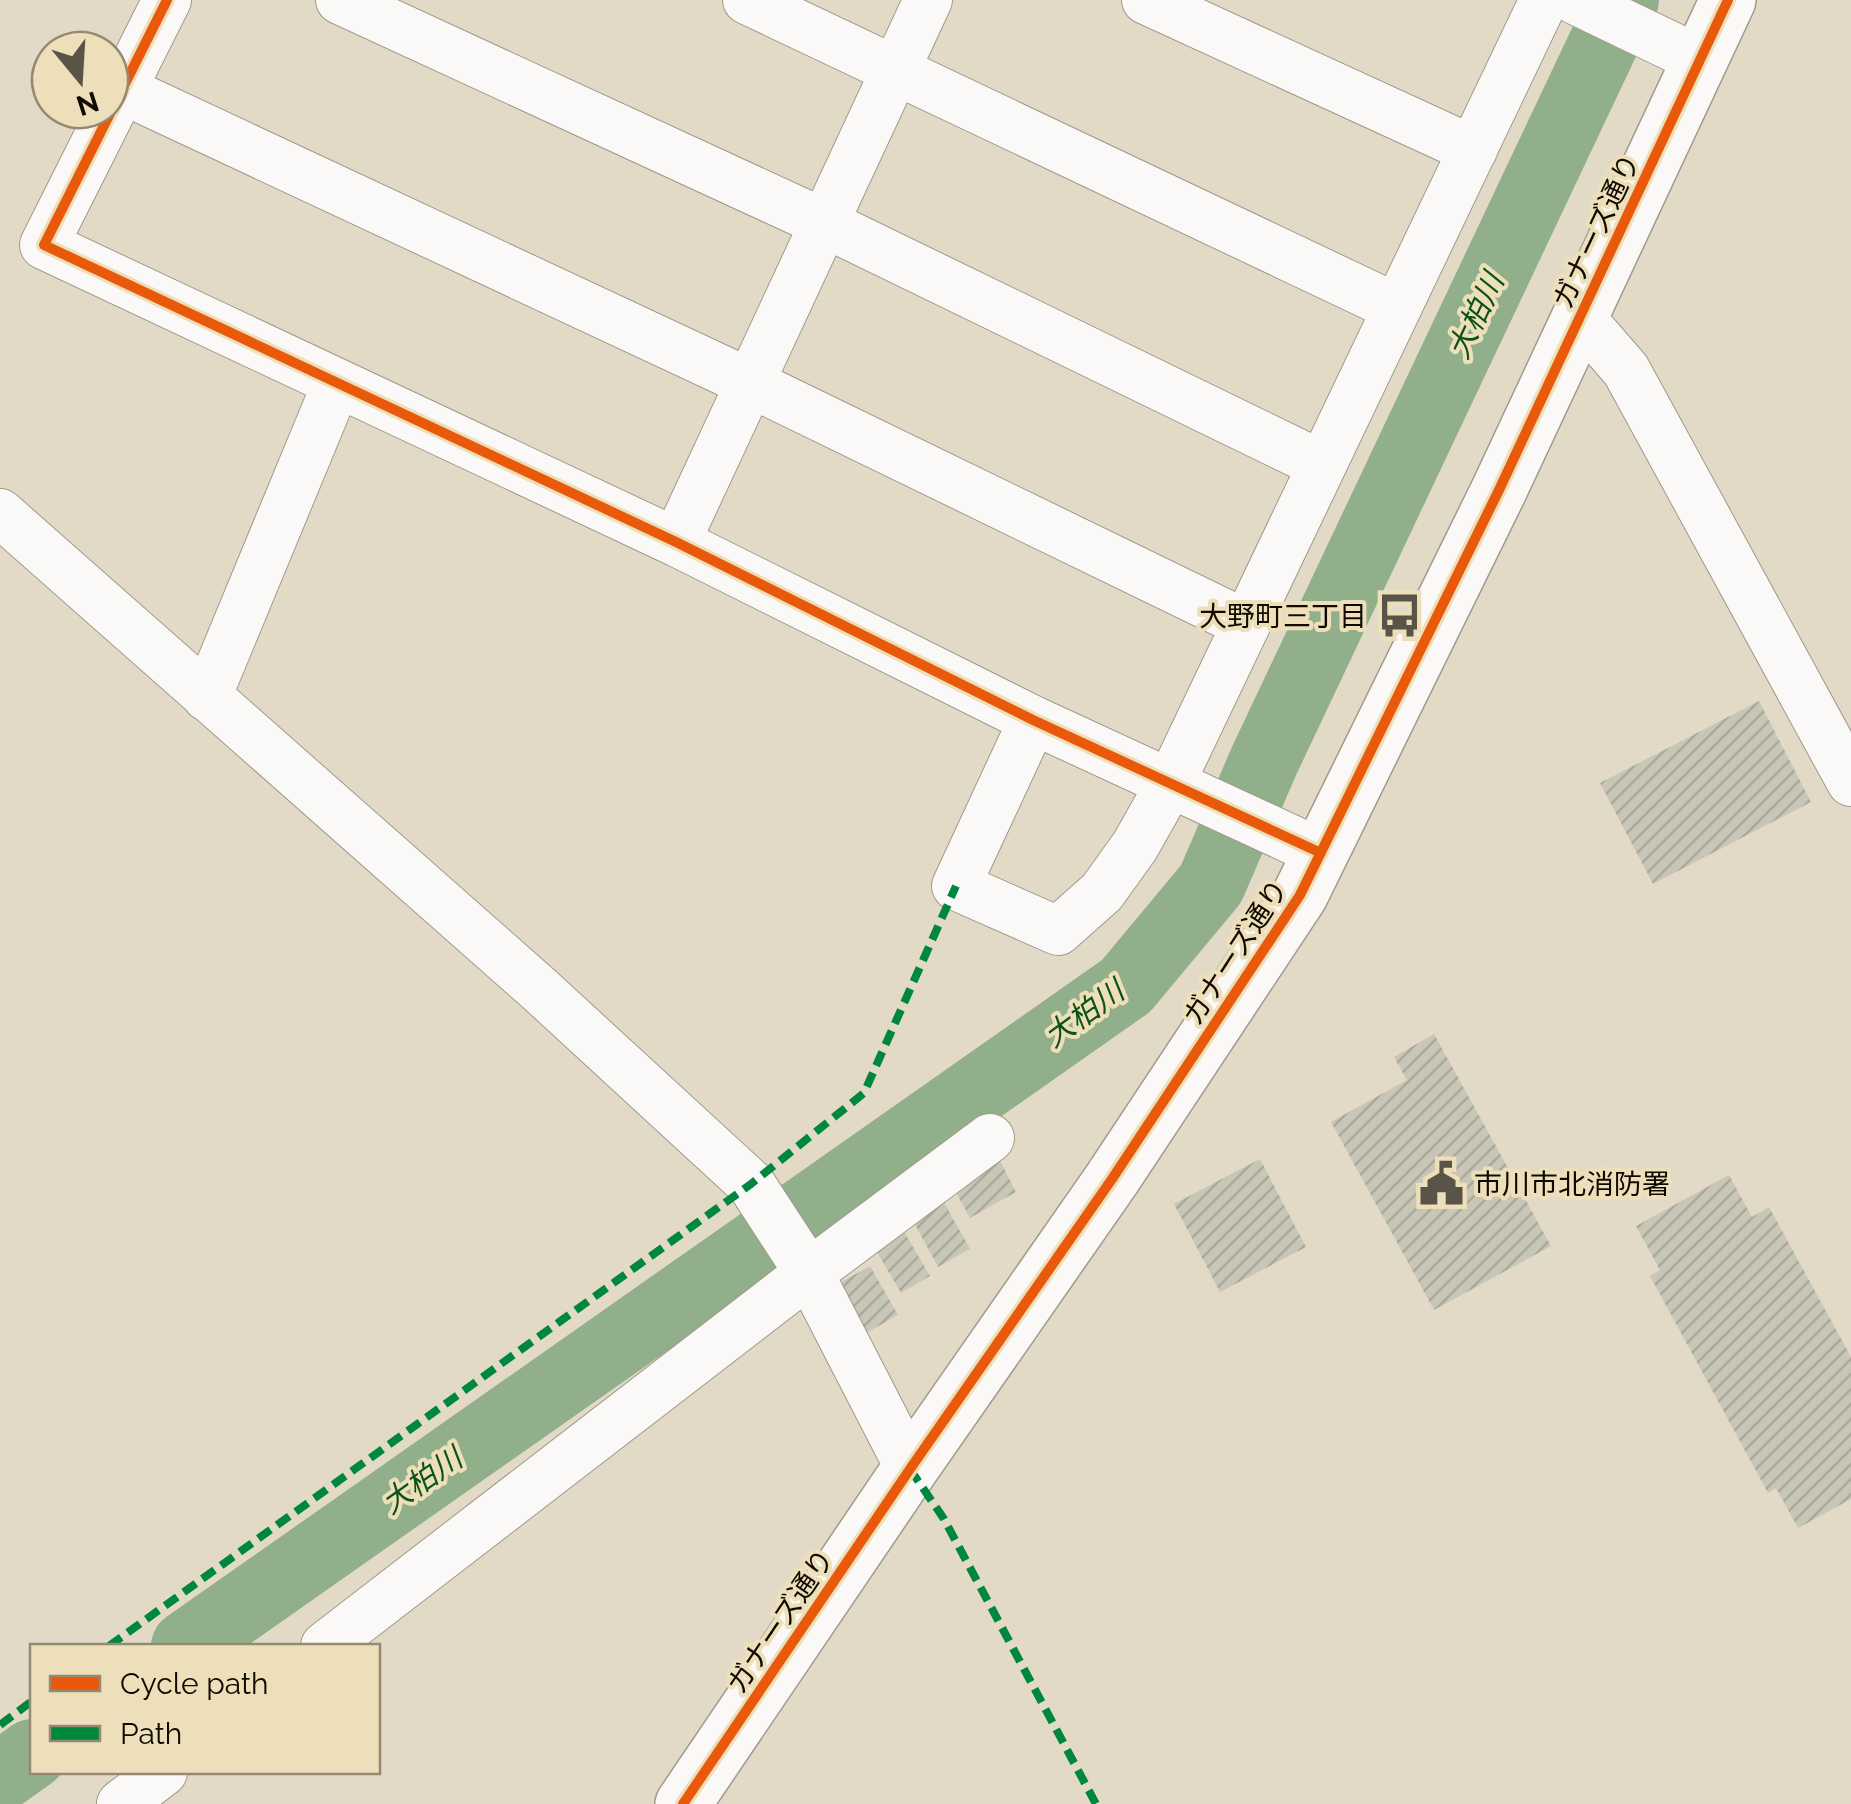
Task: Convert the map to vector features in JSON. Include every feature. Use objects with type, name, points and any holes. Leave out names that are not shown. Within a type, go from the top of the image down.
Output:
[{"type":"street","points":[[130,73],[167,0]]},
{"type":"street","points":[[340,0],[824,223],[1322,465]]},
{"type":"street","points":[[747,0],[1397,308]]},
{"type":"street","points":[[676,542],[928,0]]},
{"type":"street","points":[[1146,0],[1473,150]]},
{"type":"street","points":[[1033,720],[956,886],[1058,931],[1102,892],[1182,789],[1246,624],[1544,0]]},
{"type":"street","points":[[1574,0],[1680,50]]},
{"type":"street","name":"ガナーズ通り","points":[[684,1804],[910,1468],[1112,1179],[1300,895],[1307,846],[1580,317],[1680,50],[1728,0]]},
{"type":"street","points":[[130,93],[750,383],[1246,624]]},
{"type":"street","points":[[102,130],[44,245],[676,542],[1033,720],[1307,846]]},
{"type":"street","points":[[1580,317],[1626,370],[1851,782]]},
{"type":"street","points":[[207,697],[337,382]]},
{"type":"street","points":[[0,514],[539,989],[752,1184],[810,1272],[910,1468]]},
{"type":"street","points":[[1788,667],[1851,717]]},
{"type":"street","points":[[328,1644],[990,1138]]},
{"type":"street","points":[[122,1804],[161,1774]]},
{"type":"building","points":[[1759,701],[1811,802],[1653,884],[1600,783]]},
{"type":"building","name":"市川市北消防署","points":[[1434,1034],[1551,1246],[1434,1310],[1331,1122],[1407,1080],[1394,1057]]},
{"type":"building","points":[[1260,1159],[1306,1247],[1220,1292],[1174,1204]]},
{"type":"building","points":[[1000,1161],[1016,1192],[970,1218],[953,1187]]},
{"type":"building","points":[[1729,1175],[1752,1217],[1769,1207],[1851,1357],[1851,1499],[1798,1528],[1776,1488],[1768,1493],[1650,1276],[1660,1270],[1636,1226]]},
{"type":"building","points":[[941,1197],[970,1249],[938,1267],[910,1215]]},
{"type":"building","points":[[903,1230],[930,1276],[901,1293],[874,1247]]},
{"type":"building","points":[[870,1266],[898,1315],[866,1333],[838,1284]]},
{"type":"waterway","name":"大柏川","points":[[189,1644],[1126,986],[1211,884],[1264,761],[1624,0]]},
{"type":"waterway","name":"大柏川","points":[[0,1777],[30,1755]]},
{"type":"marked path","points":[[112,1644],[751,1184],[864,1093],[956,886]]},
{"type":"marked path","points":[[910,1469],[944,1519],[1096,1804]]},
{"type":"marked path","points":[[0,1725],[30,1702]]},
{"type":"cycle path","points":[[167,0],[44,245],[676,542],[1033,720],[1321,853]]},
{"type":"cycle path","points":[[683,1804],[1112,1179],[1300,895],[1499,490],[1728,0]]},
{"type":"place","name":"大野町三丁目","points":[[1400,616]]},
{"type":"place","name":"市川市北消防署","points":[[1441,1184]]}]
